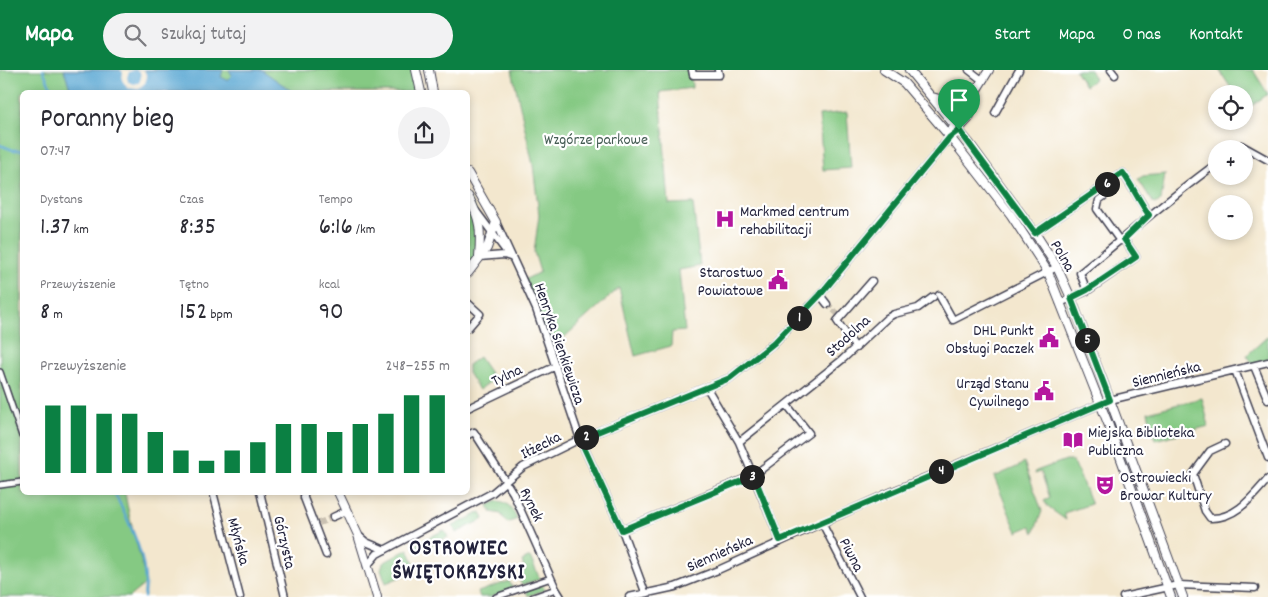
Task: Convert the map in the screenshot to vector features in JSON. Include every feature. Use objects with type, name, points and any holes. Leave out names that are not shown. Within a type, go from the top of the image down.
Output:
[{"type":"street","points":[[416,70],[421,90]]},
{"type":"street","points":[[429,70],[433,90]]},
{"type":"street","points":[[692,70],[693,75],[697,77],[719,75],[718,70]]},
{"type":"street","name":"Polna","points":[[884,70],[904,83],[950,137],[1011,215],[1048,272],[1171,597]]},
{"type":"street","points":[[905,70],[915,77]]},
{"type":"street","name":"Polna","points":[[910,70],[957,127],[1035,233],[1057,267],[1071,298],[1110,400],[1183,597]]},
{"type":"street","points":[[969,70],[982,80]]},
{"type":"street","name":"Iłżecka","points":[[506,482],[523,467],[580,439],[730,378],[774,343],[820,295],[950,137],[988,70]]},
{"type":"street","points":[[995,113],[1019,70]]},
{"type":"street","name":"Iłżecka","points":[[932,97],[951,102],[957,101],[982,80]]},
{"type":"street","points":[[1253,152],[1268,160]]},
{"type":"street","points":[[1087,290],[1080,273],[1122,240],[1149,215],[1208,170]]},
{"type":"street","points":[[1035,233],[1123,173],[1149,215]]},
{"type":"street","name":"Henryka Sienkiewicza","points":[[470,176],[496,222],[536,309],[580,439],[622,530],[645,592]]},
{"type":"street","points":[[1060,303],[1087,290],[1136,257],[1096,209],[1099,200],[1107,194]]},
{"type":"street","name":"Henryka Sienkiewicza","points":[[470,200],[504,250],[513,258]]},
{"type":"street","points":[[1011,215],[1018,210]]},
{"type":"street","points":[[476,211],[481,231],[479,257]]},
{"type":"street","points":[[470,270],[487,248],[496,222]]},
{"type":"street","points":[[479,257],[504,255],[513,258]]},
{"type":"street","points":[[1048,272],[1057,267]]},
{"type":"street","name":"Stodolna","points":[[739,442],[856,348],[887,318],[918,308],[936,296],[954,320],[1048,272]]},
{"type":"street","points":[[856,348],[837,325],[838,318],[872,280]]},
{"type":"street","points":[[820,295],[827,304]]},
{"type":"street","points":[[470,305],[480,314],[470,326]]},
{"type":"street","name":"Siennieńska","points":[[629,597],[675,587],[718,570],[780,540],[1110,400],[1268,362]]},
{"type":"street","name":"Tylna","points":[[470,407],[556,366]]},
{"type":"street","points":[[1254,366],[1268,400]]},
{"type":"street","points":[[1235,370],[1268,458]]},
{"type":"street","points":[[0,372],[20,430]]},
{"type":"street","points":[[707,388],[739,442],[780,540]]},
{"type":"street","points":[[622,530],[754,476],[809,433],[786,405]]},
{"type":"street","points":[[470,434],[474,432],[506,482]]},
{"type":"street","points":[[1225,444],[1210,451],[1193,474],[1205,512],[1210,518],[1218,519],[1239,510],[1268,479]]},
{"type":"street","points":[[0,485],[20,482]]},
{"type":"street","name":"Rynek","points":[[367,566],[377,554],[492,493],[506,482],[523,514],[550,578],[561,597]]},
{"type":"street","name":"Młyńska","points":[[214,495],[240,597]]},
{"type":"street","name":"Górzysta","points":[[261,495],[285,597]]},
{"type":"street","points":[[304,495],[326,555]]},
{"type":"street","points":[[339,495],[358,535],[376,597]]},
{"type":"street","points":[[333,517],[346,511]]},
{"type":"street","name":"Piwna","points":[[822,522],[860,597]]},
{"type":"street","points":[[358,535],[366,542],[385,550]]},
{"type":"street","points":[[496,597],[550,578]]},
{"type":"street","points":[[1123,597],[1168,588],[1178,584],[1255,588]]},
{"type":"street","points":[[533,597],[556,589]]},
{"type":"green space","points":[[0,70],[416,70],[421,90],[20,90],[20,495],[125,495],[146,583],[129,597],[0,597]]},
{"type":"green space","name":"Wzgórze parkowe","points":[[512,70],[691,70],[692,88],[660,92],[669,204],[693,203],[700,266],[679,270],[685,331],[672,332],[671,346],[635,356],[619,288],[550,350],[524,280],[540,272],[534,252],[539,215],[533,165]]},
{"type":"green space","points":[[1075,70],[1090,70],[1095,79],[1085,86]]},
{"type":"green space","points":[[1219,70],[1253,70],[1268,94],[1253,105],[1253,85],[1229,85]]},
{"type":"green space","points":[[847,112],[851,168],[823,170],[819,115]]},
{"type":"green space","points":[[1165,174],[1161,201],[1154,204],[1138,179],[1143,176]]},
{"type":"green space","points":[[470,200],[476,211],[480,248],[470,269]]},
{"type":"green space","points":[[1268,336],[1268,362],[1254,366],[1247,355]]},
{"type":"green space","points":[[479,357],[494,379],[479,390],[470,376],[470,364]]},
{"type":"green space","points":[[1202,398],[1209,426],[1155,440],[1148,412]]},
{"type":"green space","points":[[1071,460],[1075,464],[1091,504],[1064,513],[1066,520],[1049,508],[1044,501],[1050,498],[1041,472],[1035,474],[1036,471]]},
{"type":"green space","points":[[1024,462],[1042,511],[1034,533],[1031,526],[1017,532],[994,477]]},
{"type":"green space","points":[[498,501],[508,505],[517,519],[507,523],[501,514],[491,512],[488,505]]},
{"type":"green space","points":[[481,512],[484,519],[456,533],[453,526]]},
{"type":"green space","points":[[444,530],[448,537],[420,551],[416,544]]},
{"type":"green space","points":[[408,549],[417,570],[386,583],[381,569],[383,563]]},
{"type":"green space","points":[[530,557],[540,579],[522,585],[518,578],[525,570],[522,561]]},
{"type":"green space","points":[[509,581],[513,589],[491,597],[480,597],[478,592]]},
{"type":"green space","points":[[542,585],[545,590],[528,596],[526,590]]},
{"type":"water","points":[[64,70],[223,70],[221,77],[227,80],[232,75],[229,70],[262,70],[290,90],[70,90]]},
{"type":"pier","points":[[120,70],[134,70],[129,72],[127,77],[128,82],[134,84],[139,83],[141,78],[140,72],[135,70],[144,70],[147,77],[145,83],[138,89],[128,88],[122,80],[123,72]]},
{"type":"waterway","points":[[43,70],[52,90]]},
{"type":"waterway","points":[[0,145],[13,150],[20,150]]},
{"type":"waterway","points":[[115,495],[132,530],[141,556],[145,583],[144,597]]},
{"type":"tunnel","points":[[827,304],[838,314]]},
{"type":"tunnel","points":[[319,523],[333,517]]},
{"type":"place","name":"Markmed centrum rehabilitacji","points":[[725,219]]},
{"type":"place","name":"Starostwo Powiatowe","points":[[778,280]]},
{"type":"place","name":"DHL Punkt Obsługi Paczek","points":[[1049,338]]},
{"type":"place","name":"Urząd Stanu Cywilnego","points":[[1044,391]]},
{"type":"place","name":"Miejska Biblioteka Publiczna","points":[[1073,440]]},
{"type":"place","name":"Ostrowiecki Browar Kultury","points":[[1105,485]]},
{"type":"district","name":"OSTROWIEC ŚWIĘTOKRZYSKI","points":[[459,559]]},
{"type":"route","points":[[959,130],[1035,233],[1123,173],[1138,194],[1139,202],[1149,215],[1135,226],[1124,239],[1136,257],[1087,290],[1071,298],[1110,400],[780,540],[754,476],[622,530],[580,439],[730,378],[752,362],[774,343],[820,295],[950,137],[959,130]]}]
